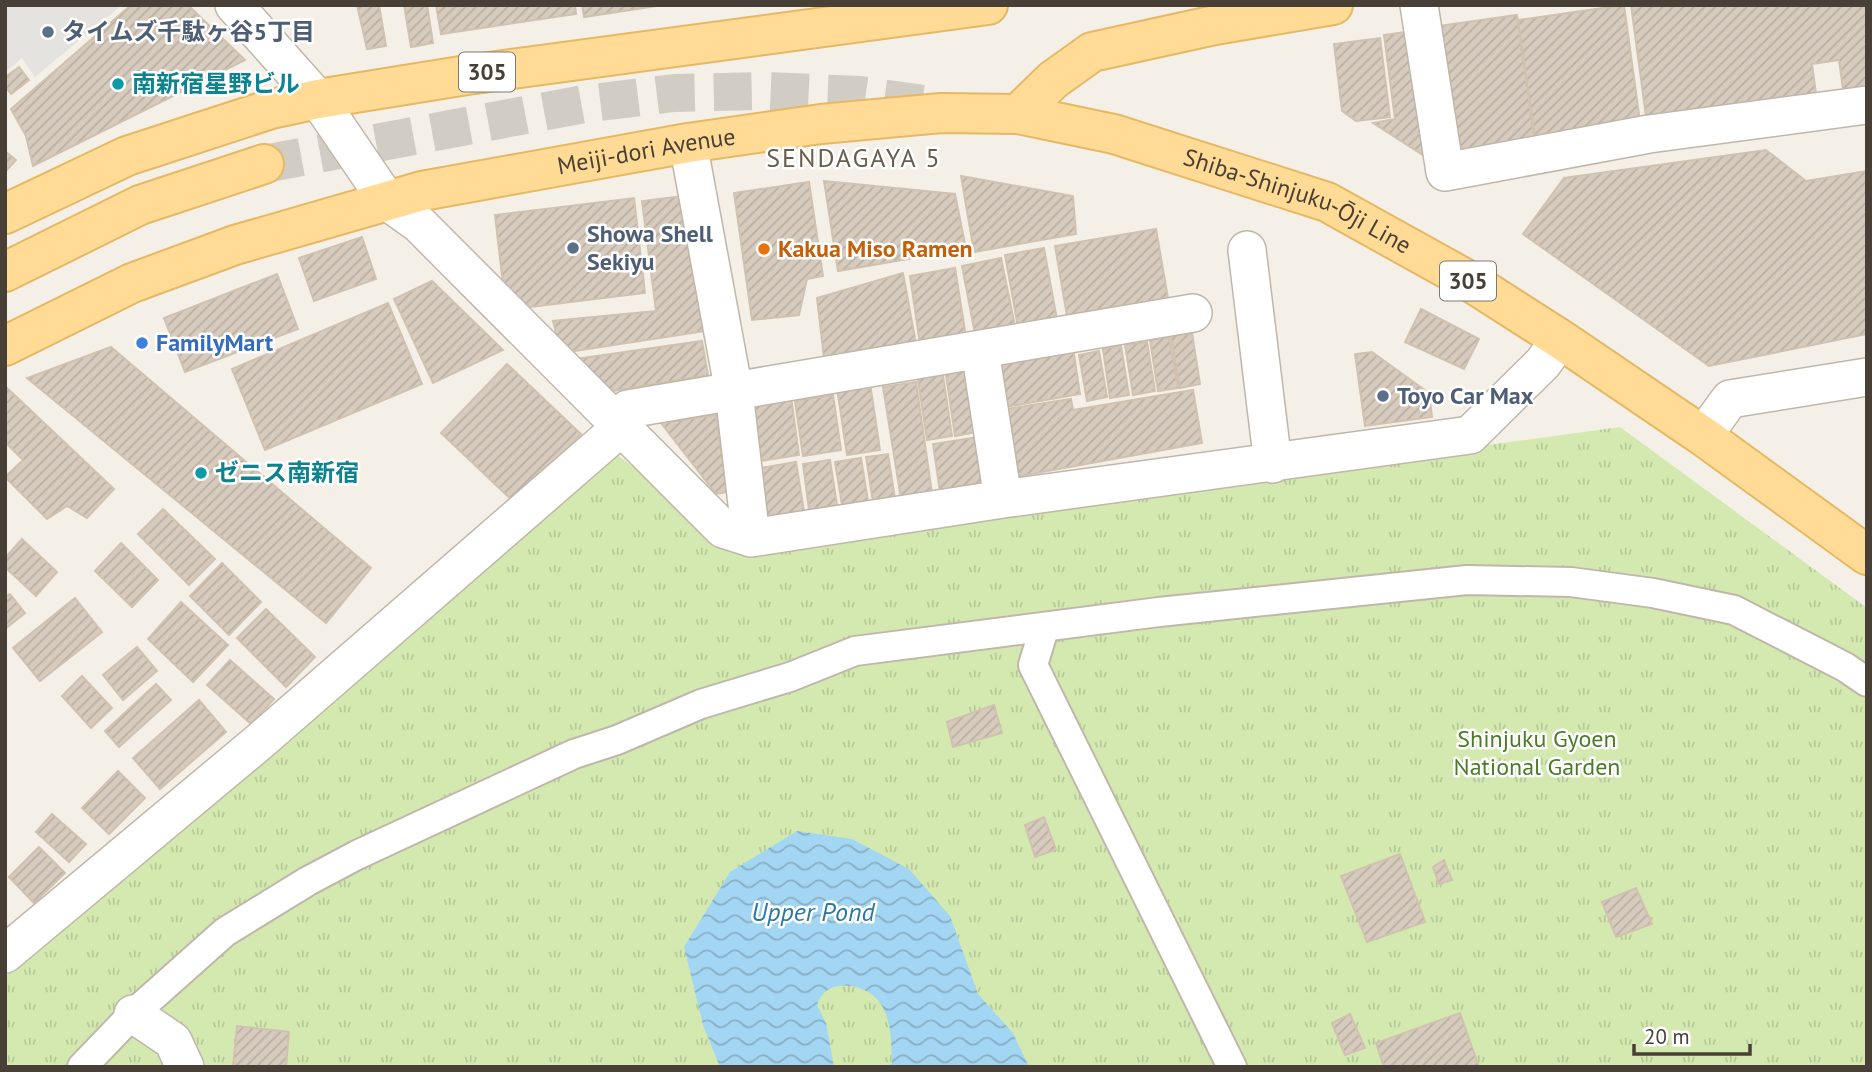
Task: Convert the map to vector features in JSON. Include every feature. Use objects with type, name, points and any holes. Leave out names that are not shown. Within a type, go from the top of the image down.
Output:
[{"type":"main road","name":"305","points":[[5,214],[127,156],[271,110],[318,99],[884,13],[988,5]]},
{"type":"main road","points":[[1018,114],[1053,79],[1092,52],[1215,25],[1333,5]]},
{"type":"main road","name":"Meiji-dori Avenue","points":[[5,346],[132,283],[235,245],[422,191],[688,143],[821,124],[941,113],[1018,114]]},
{"type":"main road","name":"Shiba-Shinjuku-Ōji Line","points":[[1018,114],[1114,134],[1327,202],[1471,282],[1560,339],[1703,436],[1867,555]]},
{"type":"main road","points":[[5,272],[139,205],[264,164]]},
{"type":"street","points":[[233,5],[318,99],[388,202],[419,224],[619,429],[723,529],[751,538],[1003,499],[1471,435],[1542,363],[1560,339]]},
{"type":"street","points":[[1419,5],[1445,172],[1649,134],[1867,105]]},
{"type":"street","points":[[688,143],[734,392],[751,538]]},
{"type":"street","points":[[1247,250],[1273,464]]},
{"type":"street","points":[[5,954],[259,742],[619,429],[628,408],[1193,313]]},
{"type":"street","points":[[980,350],[1003,499]]},
{"type":"street","points":[[1703,436],[1730,399],[1867,377]]},
{"type":"street","points":[[82,1067],[133,1014],[225,932],[308,881],[574,754],[617,740],[701,704],[790,677],[855,651],[1044,629],[1159,612],[1467,580],[1571,582],[1653,593],[1734,610],[1845,667],[1867,682]]},
{"type":"street","points":[[1044,629],[1033,665],[1233,1067]]},
{"type":"street","points":[[133,1014],[173,1041],[185,1067]]},
{"type":"green space","name":"Shinjuku Gyoen National Garden","points":[[1620,427],[1867,608],[1867,1067],[5,1067],[5,977],[613,452],[743,547]]},
{"type":"shaded area","name":"タイムズ千駄ヶ谷5丁目","points":[[5,5],[122,5],[35,77],[22,58],[5,72]]},
{"type":"water","name":"Upper Pond","points":[[797,831],[852,839],[909,869],[950,916],[978,994],[1013,1033],[1029,1067],[888,1067],[892,1063],[891,1040],[884,1010],[874,996],[856,987],[846,986],[828,990],[817,1005],[826,1023],[834,1067],[720,1067],[703,1025],[684,947],[730,872]]},
{"type":"building","name":"南新宿星野ビル","points":[[131,5],[188,5],[245,60],[33,166],[26,136],[11,109]]},
{"type":"building","points":[[357,5],[379,5],[386,46],[367,49]]},
{"type":"building","points":[[404,5],[427,5],[433,43],[411,47]]},
{"type":"building","points":[[436,5],[575,5],[576,14],[441,34]]},
{"type":"building","points":[[582,5],[663,5],[584,17]]},
{"type":"building","points":[[1624,5],[1641,129],[1536,144],[1518,20]]},
{"type":"building","points":[[1631,5],[1867,5],[1867,94],[1844,97],[1839,60],[1812,64],[1817,101],[1647,124]]},
{"type":"building","points":[[1517,15],[1535,145],[1455,156],[1438,26]]},
{"type":"building","points":[[1413,31],[1426,157],[1373,123],[1395,119],[1384,35]]},
{"type":"building","points":[[1380,38],[1390,117],[1356,121],[1342,111],[1334,44]]},
{"type":"building","points":[[19,67],[29,80],[11,94],[5,86],[5,77]]},
{"type":"building","points":[[1766,150],[1806,181],[1867,171],[1867,334],[1709,366],[1523,234],[1564,178]]},
{"type":"building","points":[[5,151],[16,160],[5,172]]},
{"type":"building","points":[[961,176],[1073,196],[1076,234],[974,252]]},
{"type":"building","points":[[824,181],[955,194],[966,249],[838,271]]},
{"type":"building","points":[[809,182],[823,276],[807,279],[799,315],[752,320],[734,193]]},
{"type":"building","points":[[690,195],[712,330],[561,353],[553,321],[656,311],[642,201]]},
{"type":"building","points":[[634,198],[645,293],[506,310],[495,215]]},
{"type":"building","points":[[1156,229],[1168,298],[1067,316],[1055,246]]},
{"type":"building","points":[[362,237],[376,279],[314,301],[299,258]]},
{"type":"building","points":[[1044,248],[1057,320],[1018,327],[1005,255]]},
{"type":"building","points":[[1001,258],[1015,326],[975,334],[962,266]]},
{"type":"building","points":[[955,268],[966,337],[920,344],[910,276]]},
{"type":"building","points":[[903,273],[917,349],[825,367],[817,298]]},
{"type":"building","points":[[277,274],[298,329],[185,372],[164,318]]},
{"type":"building","points":[[432,281],[503,350],[433,383],[394,299]]},
{"type":"building","points":[[388,303],[422,384],[265,450],[232,369]]},
{"type":"building","points":[[1421,309],[1479,339],[1464,369],[1405,342]]},
{"type":"building","points":[[1192,333],[1200,384],[1180,388],[1171,336]]},
{"type":"building","points":[[1169,337],[1178,388],[1158,391],[1150,340]]},
{"type":"building","points":[[702,341],[708,375],[608,392],[576,359]]},
{"type":"building","points":[[1147,342],[1155,391],[1133,395],[1125,345]]},
{"type":"building","points":[[1121,346],[1129,395],[1110,398],[1103,349]]},
{"type":"building","name":"ゼニス南新宿","points":[[111,347],[371,568],[326,623],[27,378]]},
{"type":"building","points":[[1073,348],[1080,394],[1000,408],[1000,360]]},
{"type":"building","points":[[1099,351],[1107,397],[1087,401],[1079,355]]},
{"type":"building","points":[[1372,352],[1429,393],[1432,417],[1365,426],[1355,354]]},
{"type":"building","points":[[507,364],[581,434],[515,503],[441,433]]},
{"type":"building","points":[[967,365],[977,432],[955,436],[945,368]]},
{"type":"building","points":[[942,369],[952,436],[927,440],[917,373]]},
{"type":"building","points":[[916,382],[932,493],[901,499],[883,387]]},
{"type":"building","points":[[870,383],[880,450],[847,455],[837,388]]},
{"type":"building","points":[[5,386],[114,489],[87,518],[67,506],[47,519],[5,477],[23,460],[5,442]]},
{"type":"building","points":[[1193,390],[1202,443],[1015,477],[1000,410],[1071,399],[1073,410]]},
{"type":"building","points":[[833,395],[841,450],[803,456],[795,401]]},
{"type":"building","points":[[791,397],[799,455],[753,462],[744,404]]},
{"type":"building","points":[[716,415],[727,492],[716,494],[661,423]]},
{"type":"building","points":[[979,437],[986,485],[940,492],[933,444]]},
{"type":"building","points":[[888,454],[895,499],[873,502],[866,457]]},
{"type":"building","points":[[861,458],[868,501],[842,505],[835,462]]},
{"type":"building","points":[[830,460],[837,505],[809,510],[803,464]]},
{"type":"building","points":[[796,462],[804,511],[762,518],[754,469]]},
{"type":"building","points":[[163,509],[215,559],[189,585],[138,534]]},
{"type":"building","points":[[22,539],[57,572],[36,596],[5,567],[5,558]]},
{"type":"building","points":[[121,543],[158,580],[132,607],[95,571]]},
{"type":"building","points":[[222,563],[261,602],[229,635],[190,596]]},
{"type":"building","points":[[10,594],[25,613],[5,629],[5,597]]},
{"type":"building","points":[[75,598],[102,632],[40,681],[13,648]]},
{"type":"building","points":[[181,602],[228,645],[193,682],[148,639]]},
{"type":"building","points":[[266,609],[315,657],[286,687],[237,638]]},
{"type":"building","points":[[137,647],[157,671],[123,700],[103,675]]},
{"type":"building","points":[[230,660],[274,699],[251,724],[207,685]]},
{"type":"building","points":[[82,676],[112,708],[91,728],[62,696]]},
{"type":"building","points":[[156,684],[171,700],[119,747],[105,731]]},
{"type":"building","points":[[199,700],[226,732],[160,789],[133,758]]},
{"type":"building","points":[[994,705],[1002,733],[953,747],[947,722]]},
{"type":"building","points":[[118,771],[145,798],[109,834],[82,808]]},
{"type":"building","points":[[52,814],[86,844],[69,862],[36,832]]},
{"type":"building","points":[[1044,817],[1056,850],[1035,857],[1025,825]]},
{"type":"building","points":[[39,847],[65,873],[34,903],[9,877]]},
{"type":"building","points":[[1400,854],[1425,922],[1367,942],[1341,876]]},
{"type":"building","points":[[1444,860],[1452,880],[1439,884],[1433,867]]},
{"type":"building","points":[[1636,888],[1652,924],[1616,937],[1602,902]]},
{"type":"building","points":[[1460,1013],[1479,1067],[1384,1067],[1376,1043]]},
{"type":"building","points":[[1350,1014],[1365,1048],[1345,1055],[1332,1023]]},
{"type":"building","points":[[237,1026],[289,1032],[286,1067],[233,1067]]},
{"type":"tunnel","points":[[264,164],[584,104],[674,93],[765,91],[860,95],[938,106]]},
{"type":"place","name":"タイムズ千駄ヶ谷5丁目","points":[[48,32]]},
{"type":"place","name":"南新宿星野ビル","points":[[118,84]]},
{"type":"place","name":"Showa Shell Sekiyu","points":[[573,248]]},
{"type":"place","name":"Kakua Miso Ramen","points":[[764,249]]},
{"type":"place","name":"FamilyMart","points":[[142,343]]},
{"type":"place","name":"Toyo Car Max","points":[[1383,396]]},
{"type":"place","name":"ゼニス南新宿","points":[[201,473]]},
{"type":"district","name":"SENDAGAYA 5","points":[[854,158]]}]
